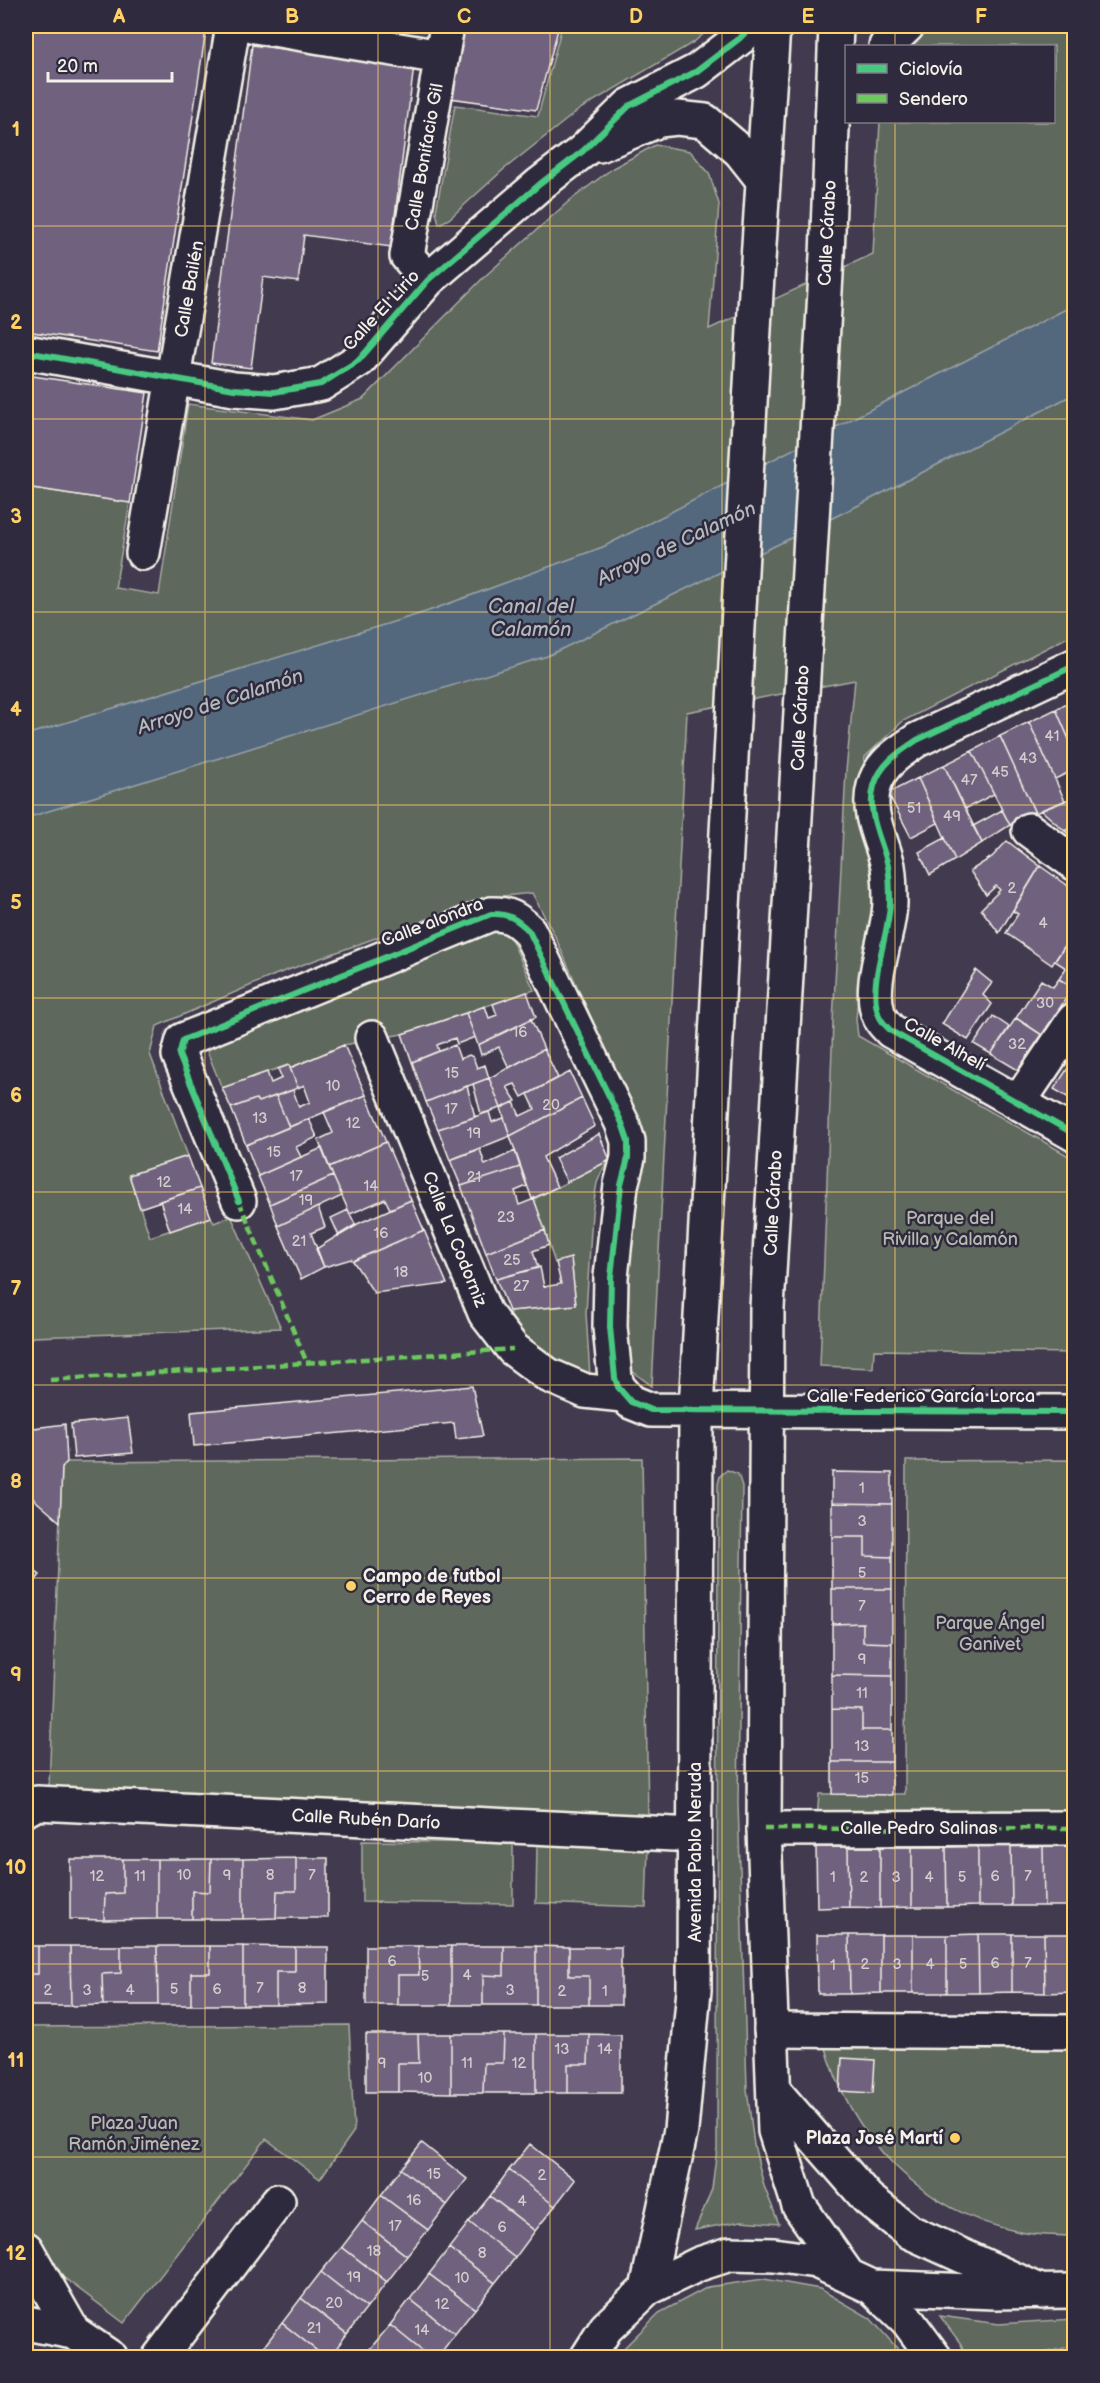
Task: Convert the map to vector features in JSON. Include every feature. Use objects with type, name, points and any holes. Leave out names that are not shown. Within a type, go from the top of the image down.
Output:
[{"type":"street","name":"Calle Bailén","points":[[143,553],[233,26]]},
{"type":"street","points":[[255,26],[444,41]]},
{"type":"street","name":"Calle El Lirio","points":[[26,352],[234,389],[274,392],[321,384],[359,360],[428,280],[540,184],[583,151],[629,106],[698,71],[752,26]]},
{"type":"street","points":[[696,1410],[773,26]]},
{"type":"street","name":"Calle Cárabo","points":[[767,1411],[768,1297],[827,256],[840,100],[836,26]]},
{"type":"street","points":[[887,45],[907,26]]},
{"type":"street","name":"Calle Bonifacio Gil","points":[[428,280],[407,256],[444,41]]},
{"type":"street","name":"Calle El Lirio","points":[[583,151],[659,120],[677,118],[705,121],[740,151],[763,180]]},
{"type":"street","name":"Calle Alhelí","points":[[1074,666],[917,740],[888,761],[879,772],[872,800],[876,831],[888,867],[890,886],[890,906],[877,980],[877,1011],[882,1021],[891,1031],[1074,1134]]},
{"type":"street","points":[[1029,830],[1074,863]]},
{"type":"street","name":"Calle alondra","points":[[239,1201],[179,1055],[183,1040],[491,914],[511,916],[529,931],[622,1123],[628,1141],[628,1158],[621,1185],[611,1277],[610,1327],[615,1378],[623,1395]]},
{"type":"street","points":[[1018,1103],[1074,1020]]},
{"type":"street","name":"Calle La Codorniz","points":[[372,1038],[485,1313],[513,1349],[548,1375],[585,1391],[623,1395],[631,1402],[651,1410],[696,1410]]},
{"type":"street","name":"Calle Federico García Lorca","points":[[696,1410],[1074,1412]]},
{"type":"street","name":"Avenida Pablo Neruda","points":[[647,2289],[681,2130],[694,1990],[696,1410]]},
{"type":"street","points":[[767,1411],[764,1829],[775,2131],[800,2206],[859,2280],[908,2320],[935,2358]]},
{"type":"street","name":"Calle Rubén Darío","points":[[31,1806],[694,1835]]},
{"type":"street","name":"Calle Pedro Salinas","points":[[764,1829],[1074,1828]]},
{"type":"street","points":[[771,2030],[1074,2032]]},
{"type":"street","points":[[774,2091],[868,2199],[910,2232],[1042,2292]]},
{"type":"street","points":[[159,2358],[278,2201]]},
{"type":"street","points":[[26,2249],[73,2332]]},
{"type":"street","points":[[587,2358],[606,2328],[647,2289],[699,2264],[730,2254],[774,2255],[816,2261],[859,2280],[973,2292],[1074,2291]]},
{"type":"street","points":[[26,2323],[73,2332],[111,2358]]},
{"type":"green space","points":[[562,26],[713,26],[694,42],[580,109],[503,170],[449,219],[439,224],[436,212],[455,105],[538,116]]},
{"type":"green space","points":[[932,26],[1074,26],[1074,305],[603,547],[426,612],[26,735],[26,487],[130,503],[115,588],[159,595],[188,404],[312,420],[363,399],[484,277],[568,202],[613,168],[655,145],[690,151],[709,173],[719,204],[709,329],[873,254],[880,123],[1055,123],[1055,45],[905,45]]},
{"type":"green space","name":"Parque del Rivilla y Calamón","points":[[1074,394],[1074,634],[903,721],[865,757],[856,798],[876,901],[856,1019],[858,1036],[1074,1159],[1074,1353],[874,1350],[873,1368],[820,1366],[833,1022],[846,771],[855,680],[687,712],[652,1386],[632,1371],[627,1341],[631,1209],[646,1142],[555,936],[532,893],[485,898],[277,974],[157,1026],[150,1054],[188,1156],[129,1175],[150,1237],[211,1217],[214,1223],[231,1216],[281,1328],[33,1337],[26,1343],[26,818],[547,656],[861,504]]},
{"type":"green space","points":[[505,925],[534,990],[402,1034],[344,1045],[290,1068],[288,1065],[222,1088],[205,1046]]},
{"type":"green space","points":[[610,1160],[597,1183],[592,1213],[586,1313],[590,1377],[565,1366],[532,1344],[515,1323],[509,1311],[576,1305],[571,1259],[555,1263],[534,1199]]},
{"type":"green space","name":"Campo de futbol Cerro de Reyes","points":[[642,1458],[648,1819],[49,1786],[62,1467],[67,1462]]},
{"type":"green space","name":"Parque Ángel Ganivet","points":[[1074,1460],[1074,1834],[816,1833],[819,1794],[905,1794],[906,1461]]},
{"type":"green space","points":[[727,1470],[738,1474],[742,1486],[738,1803],[747,2089],[754,2145],[764,2186],[779,2224],[741,2221],[695,2230],[712,2189],[717,2148],[718,1484],[720,1476]]},
{"type":"green space","points":[[362,1841],[513,1843],[513,1904],[362,1902]]},
{"type":"green space","points":[[537,1844],[648,1847],[646,1907],[536,1903]]},
{"type":"green space","name":"Plaza Juan Ramón Jiménez","points":[[349,2025],[354,2131],[320,2179],[266,2139],[124,2323],[59,2274],[26,2220],[26,2027]]},
{"type":"green space","name":"Plaza José Martí","points":[[1074,2040],[1074,2236],[1026,2233],[984,2222],[951,2207],[921,2188],[894,2165],[851,2109],[824,2041]]},
{"type":"green space","points":[[764,2279],[820,2289],[870,2318],[905,2357],[618,2357],[620,2352],[659,2313],[708,2287]]},
{"type":"green space","points":[[940,2316],[999,2324],[1074,2319],[1074,2346],[1025,2357],[966,2357],[961,2344]]},
{"type":"water","name":"Canal del Calamón","points":[[1074,305],[1074,394],[861,504],[547,656],[26,818],[26,735],[426,612],[603,547]]},
{"type":"building","points":[[26,26],[175,26],[206,30],[157,351],[26,331]]},
{"type":"building","points":[[390,26],[429,26],[428,32]]},
{"type":"building","points":[[463,26],[559,26],[536,110],[450,98]]},
{"type":"building","points":[[252,45],[414,66],[391,247],[304,235],[298,282],[263,277],[251,368],[211,363]]},
{"type":"building","points":[[26,375],[147,393],[130,503],[26,487]]},
{"type":"building","points":[[1074,699],[1074,751],[1056,709]]},
{"type":"building","points":[[1056,709],[1074,751],[1074,770],[1055,779],[1029,722]]},
{"type":"building","points":[[1029,722],[1065,801],[1035,813],[1000,736]]},
{"type":"building","points":[[1000,736],[1035,813],[1010,825],[972,751]]},
{"type":"building","points":[[972,751],[994,794],[965,809],[944,765]]},
{"type":"building","points":[[944,765],[982,843],[955,860],[918,778]]},
{"type":"building","points":[[918,778],[938,823],[911,837],[888,793]]},
{"type":"building","points":[[1074,797],[1074,824],[1065,831],[1041,810]]},
{"type":"building","points":[[1002,810],[1010,825],[982,843],[973,826]]},
{"type":"building","points":[[1074,824],[1074,838],[1065,831]]},
{"type":"building","points":[[945,838],[955,860],[930,875],[919,852]]},
{"type":"building","points":[[1007,841],[1040,866],[999,933],[981,909],[1000,890],[996,886],[986,895],[970,871],[992,857]]},
{"type":"building","points":[[1040,866],[1074,890],[1074,932],[1052,965],[1006,933],[1018,914],[1013,911]]},
{"type":"building","points":[[1074,932],[1073,988],[1059,979],[1066,968],[1055,961]]},
{"type":"building","points":[[976,970],[992,983],[983,995],[992,1004],[968,1040],[942,1024]]},
{"type":"building","points":[[1059,979],[1073,988],[1042,1035],[1016,1018],[1041,980],[1053,987]]},
{"type":"building","points":[[527,992],[536,1017],[478,1045],[466,1013],[485,1006],[489,1018],[497,1015],[493,1004]]},
{"type":"building","points":[[466,1013],[475,1037],[457,1044],[455,1038],[437,1045],[439,1051],[412,1062],[402,1034]]},
{"type":"building","points":[[993,1016],[1009,1027],[991,1054],[974,1044]]},
{"type":"building","points":[[1016,1018],[1042,1035],[1018,1070],[991,1054]]},
{"type":"building","points":[[531,1019],[544,1049],[509,1068],[499,1047],[481,1055],[478,1045]]},
{"type":"building","points":[[344,1045],[366,1095],[289,1127],[276,1096],[293,1090],[299,1107],[310,1102],[304,1085],[298,1088],[290,1068]]},
{"type":"building","points":[[455,1045],[460,1059],[469,1055],[473,1057],[477,1068],[485,1065],[489,1078],[426,1102],[412,1062]]},
{"type":"building","points":[[544,1049],[558,1078],[522,1097],[515,1084],[507,1087],[516,1101],[501,1108],[489,1078]]},
{"type":"building","points":[[1074,1059],[1074,1101],[1054,1089]]},
{"type":"building","points":[[289,1065],[298,1088],[258,1102],[256,1099],[231,1108],[222,1088],[267,1072],[271,1083],[282,1078],[278,1069]]},
{"type":"building","points":[[570,1072],[582,1098],[510,1136],[501,1108],[514,1102],[520,1116],[535,1109],[528,1094]]},
{"type":"building","points":[[489,1078],[501,1108],[481,1114],[473,1084]]},
{"type":"building","points":[[467,1086],[475,1117],[438,1129],[426,1102]]},
{"type":"building","points":[[366,1095],[386,1142],[329,1167],[318,1140],[333,1133],[324,1112]]},
{"type":"building","points":[[276,1096],[289,1127],[246,1145],[231,1108],[256,1099],[258,1102]]},
{"type":"building","points":[[582,1098],[595,1126],[543,1157],[557,1187],[532,1199],[510,1136]]},
{"type":"building","points":[[489,1112],[492,1122],[504,1118],[510,1136],[450,1160],[438,1129]]},
{"type":"building","points":[[309,1119],[317,1137],[296,1147],[301,1157],[258,1176],[246,1145]]},
{"type":"building","points":[[599,1134],[610,1160],[567,1182],[555,1158]]},
{"type":"building","points":[[386,1142],[411,1200],[390,1209],[385,1199],[350,1214],[329,1167]]},
{"type":"building","points":[[322,1148],[333,1176],[270,1204],[258,1176]]},
{"type":"building","points":[[480,1149],[485,1165],[515,1151],[520,1167],[461,1186],[450,1160]]},
{"type":"building","points":[[188,1156],[200,1188],[140,1208],[129,1175]]},
{"type":"building","points":[[520,1167],[527,1186],[515,1191],[519,1205],[534,1199],[545,1230],[486,1253],[461,1186]]},
{"type":"building","points":[[333,1176],[342,1196],[278,1226],[270,1204]]},
{"type":"building","points":[[200,1188],[211,1217],[170,1231],[160,1201]]},
{"type":"building","points":[[411,1200],[424,1230],[353,1261],[351,1259],[324,1267],[316,1249],[355,1225]]},
{"type":"building","points":[[318,1207],[325,1227],[311,1233],[324,1267],[301,1279],[278,1226]]},
{"type":"building","points":[[348,1210],[356,1226],[339,1236],[331,1218]]},
{"type":"building","points":[[424,1230],[447,1284],[374,1293],[353,1261]]},
{"type":"building","points":[[545,1230],[549,1245],[533,1251],[538,1268],[496,1279],[486,1253]]},
{"type":"building","points":[[571,1258],[576,1305],[509,1311],[496,1279],[540,1267],[544,1287],[561,1284],[556,1262]]},
{"type":"building","points":[[472,1386],[483,1436],[456,1439],[454,1423],[194,1446],[191,1412]]},
{"type":"building","points":[[128,1418],[133,1453],[74,1458],[71,1424]]},
{"type":"building","points":[[65,1424],[67,1462],[62,1467],[60,1522],[28,1494],[26,1496],[26,1429]]},
{"type":"building","points":[[832,1472],[892,1473],[892,1504],[832,1503]]},
{"type":"building","points":[[832,1503],[892,1504],[892,1557],[865,1556],[865,1537],[832,1537]]},
{"type":"building","points":[[832,1537],[865,1537],[865,1556],[892,1557],[892,1589],[832,1589]]},
{"type":"building","points":[[26,1565],[40,1575],[26,1593]]},
{"type":"building","points":[[832,1589],[892,1589],[892,1643],[863,1642],[863,1623],[832,1624]]},
{"type":"building","points":[[863,1623],[863,1642],[892,1643],[892,1676],[832,1675],[832,1624]]},
{"type":"building","points":[[832,1675],[892,1676],[892,1730],[862,1730],[862,1710],[832,1709]]},
{"type":"building","points":[[832,1709],[862,1710],[862,1730],[892,1730],[892,1762],[832,1762]]},
{"type":"building","points":[[832,1762],[892,1762],[892,1795],[832,1794]]},
{"type":"building","points":[[978,1846],[978,1906],[947,1907],[946,1847]]},
{"type":"building","points":[[978,1846],[1011,1846],[1012,1906],[978,1906]]},
{"type":"building","points":[[1011,1846],[1043,1846],[1044,1906],[1012,1906]]},
{"type":"building","points":[[1043,1846],[1074,1846],[1074,1906],[1044,1906]]},
{"type":"building","points":[[816,1847],[848,1847],[849,1907],[817,1908]]},
{"type":"building","points":[[848,1847],[880,1847],[880,1908],[849,1907]]},
{"type":"building","points":[[880,1847],[912,1847],[912,1907],[880,1908]]},
{"type":"building","points":[[912,1847],[946,1847],[947,1907],[912,1907]]},
{"type":"building","points":[[296,1858],[296,1891],[277,1891],[276,1918],[243,1919],[243,1859]]},
{"type":"building","points":[[296,1858],[328,1858],[328,1918],[276,1918],[277,1891],[296,1891]]},
{"type":"building","points":[[70,1859],[123,1859],[123,1893],[105,1894],[104,1920],[70,1919]]},
{"type":"building","points":[[123,1859],[157,1859],[157,1919],[104,1920],[105,1894],[123,1893]]},
{"type":"building","points":[[157,1859],[211,1859],[210,1892],[192,1891],[192,1919],[157,1919]]},
{"type":"building","points":[[211,1859],[243,1859],[243,1919],[192,1919],[192,1891],[210,1892]]},
{"type":"building","points":[[978,1934],[1012,1934],[1012,1992],[979,1993]]},
{"type":"building","points":[[978,1934],[979,1993],[947,1993],[947,1935]]},
{"type":"building","points":[[1012,1934],[1044,1934],[1045,1993],[1012,1992]]},
{"type":"building","points":[[1044,1934],[1074,1934],[1074,1992],[1045,1993]]},
{"type":"building","points":[[817,1935],[849,1935],[850,1994],[818,1994]]},
{"type":"building","points":[[849,1935],[881,1935],[881,1993],[850,1994]]},
{"type":"building","points":[[881,1935],[913,1935],[913,1993],[881,1993]]},
{"type":"building","points":[[913,1935],[947,1935],[947,1993],[913,1993]]},
{"type":"building","points":[[26,1946],[38,1946],[38,1974],[26,1974]]},
{"type":"building","points":[[38,1946],[70,1946],[71,2006],[26,2006],[26,1974],[38,1974]]},
{"type":"building","points":[[70,1946],[121,1946],[121,1973],[102,1974],[103,2005],[71,2006]]},
{"type":"building","points":[[121,1946],[157,1946],[158,2005],[103,2005],[102,1974],[121,1973]]},
{"type":"building","points":[[157,1946],[210,1946],[210,1973],[191,1973],[191,2005],[158,2005]]},
{"type":"building","points":[[210,1946],[243,1946],[243,2005],[191,2005],[191,1973],[210,1973]]},
{"type":"building","points":[[243,1946],[295,1947],[295,1972],[276,1972],[276,2005],[243,2005]]},
{"type":"building","points":[[366,1946],[418,1946],[419,1975],[398,1975],[398,2005],[366,2005]]},
{"type":"building","points":[[418,1946],[451,1946],[451,2005],[398,2005],[398,1975],[419,1975]]},
{"type":"building","points":[[451,1946],[504,1946],[504,1976],[483,1975],[483,2005],[451,2005]]},
{"type":"building","points":[[504,1946],[536,1946],[536,2005],[483,2005],[483,1975],[504,1976]]},
{"type":"building","points":[[536,1946],[569,1947],[569,1976],[589,1976],[589,2005],[536,2005]]},
{"type":"building","points":[[295,1947],[328,1947],[328,2004],[276,2005],[276,1972],[295,1972]]},
{"type":"building","points":[[569,1947],[621,1947],[621,2005],[589,2005],[589,1976],[569,1976]]},
{"type":"building","points":[[366,2034],[418,2034],[419,2063],[398,2063],[398,2092],[366,2092]]},
{"type":"building","points":[[418,2034],[451,2034],[451,2093],[398,2092],[398,2063],[419,2063]]},
{"type":"building","points":[[451,2034],[504,2034],[503,2063],[484,2063],[483,2093],[451,2093]]},
{"type":"building","points":[[504,2034],[536,2034],[536,2093],[483,2093],[484,2063],[503,2063]]},
{"type":"building","points":[[536,2034],[589,2034],[588,2064],[568,2064],[568,2093],[536,2093]]},
{"type":"building","points":[[589,2034],[621,2035],[621,2093],[568,2093],[568,2064],[588,2064]]},
{"type":"building","points":[[842,2058],[875,2060],[873,2093],[840,2091]]},
{"type":"building","points":[[422,2143],[467,2179],[447,2205],[401,2169]]},
{"type":"building","points":[[530,2144],[575,2180],[555,2206],[509,2170]]},
{"type":"building","points":[[401,2169],[447,2205],[428,2230],[381,2195]]},
{"type":"building","points":[[509,2170],[555,2206],[535,2231],[490,2196]]},
{"type":"building","points":[[381,2195],[428,2230],[407,2256],[362,2221]]},
{"type":"building","points":[[490,2196],[535,2231],[515,2258],[469,2222]]},
{"type":"building","points":[[362,2221],[407,2256],[387,2282],[342,2247]]},
{"type":"building","points":[[469,2222],[515,2258],[495,2283],[449,2248]]},
{"type":"building","points":[[342,2247],[387,2282],[367,2308],[321,2272]]},
{"type":"building","points":[[449,2248],[495,2283],[475,2309],[429,2274]]},
{"type":"building","points":[[321,2272],[367,2308],[347,2334],[301,2298]]},
{"type":"building","points":[[429,2274],[475,2309],[455,2334],[410,2299]]},
{"type":"building","points":[[301,2298],[347,2334],[329,2358],[282,2323]]},
{"type":"building","points":[[410,2299],[455,2334],[437,2358],[431,2358],[390,2325]]},
{"type":"building","points":[[282,2323],[326,2358],[272,2358],[262,2349]]},
{"type":"building","points":[[390,2325],[431,2358],[379,2358],[369,2350]]},
{"type":"building","points":[[262,2349],[272,2358],[255,2358]]},
{"type":"marked path","points":[[239,1201],[307,1363]]},
{"type":"marked path","points":[[50,1380],[513,1349]]},
{"type":"marked path","points":[[764,1829],[1074,1828]]},
{"type":"cycle path","points":[[26,352],[234,389],[274,392],[321,384],[359,360],[428,280],[540,184],[583,151],[629,106],[697,71],[752,26]]},
{"type":"cycle path","points":[[1074,666],[917,740],[885,765],[877,778],[872,797],[873,817],[888,866],[890,885],[889,916],[876,987],[876,1000],[881,1020],[891,1031],[1074,1134]]},
{"type":"cycle path","points":[[239,1201],[179,1055],[183,1040],[491,914],[507,916],[529,931],[622,1123],[628,1141],[628,1158],[621,1185],[611,1277],[610,1327],[615,1378],[618,1387],[631,1402],[651,1410],[1074,1412]]},
{"type":"place","name":"Campo de futbol Cerro de Reyes","points":[[351,1586]]},
{"type":"place","name":"Plaza José Martí","points":[[955,2138]]},
{"type":"water label","name":"Arroyo de Calamón","points":[[676,543]]},
{"type":"water label","name":"Arroyo de Calamón","points":[[220,701]]}]
